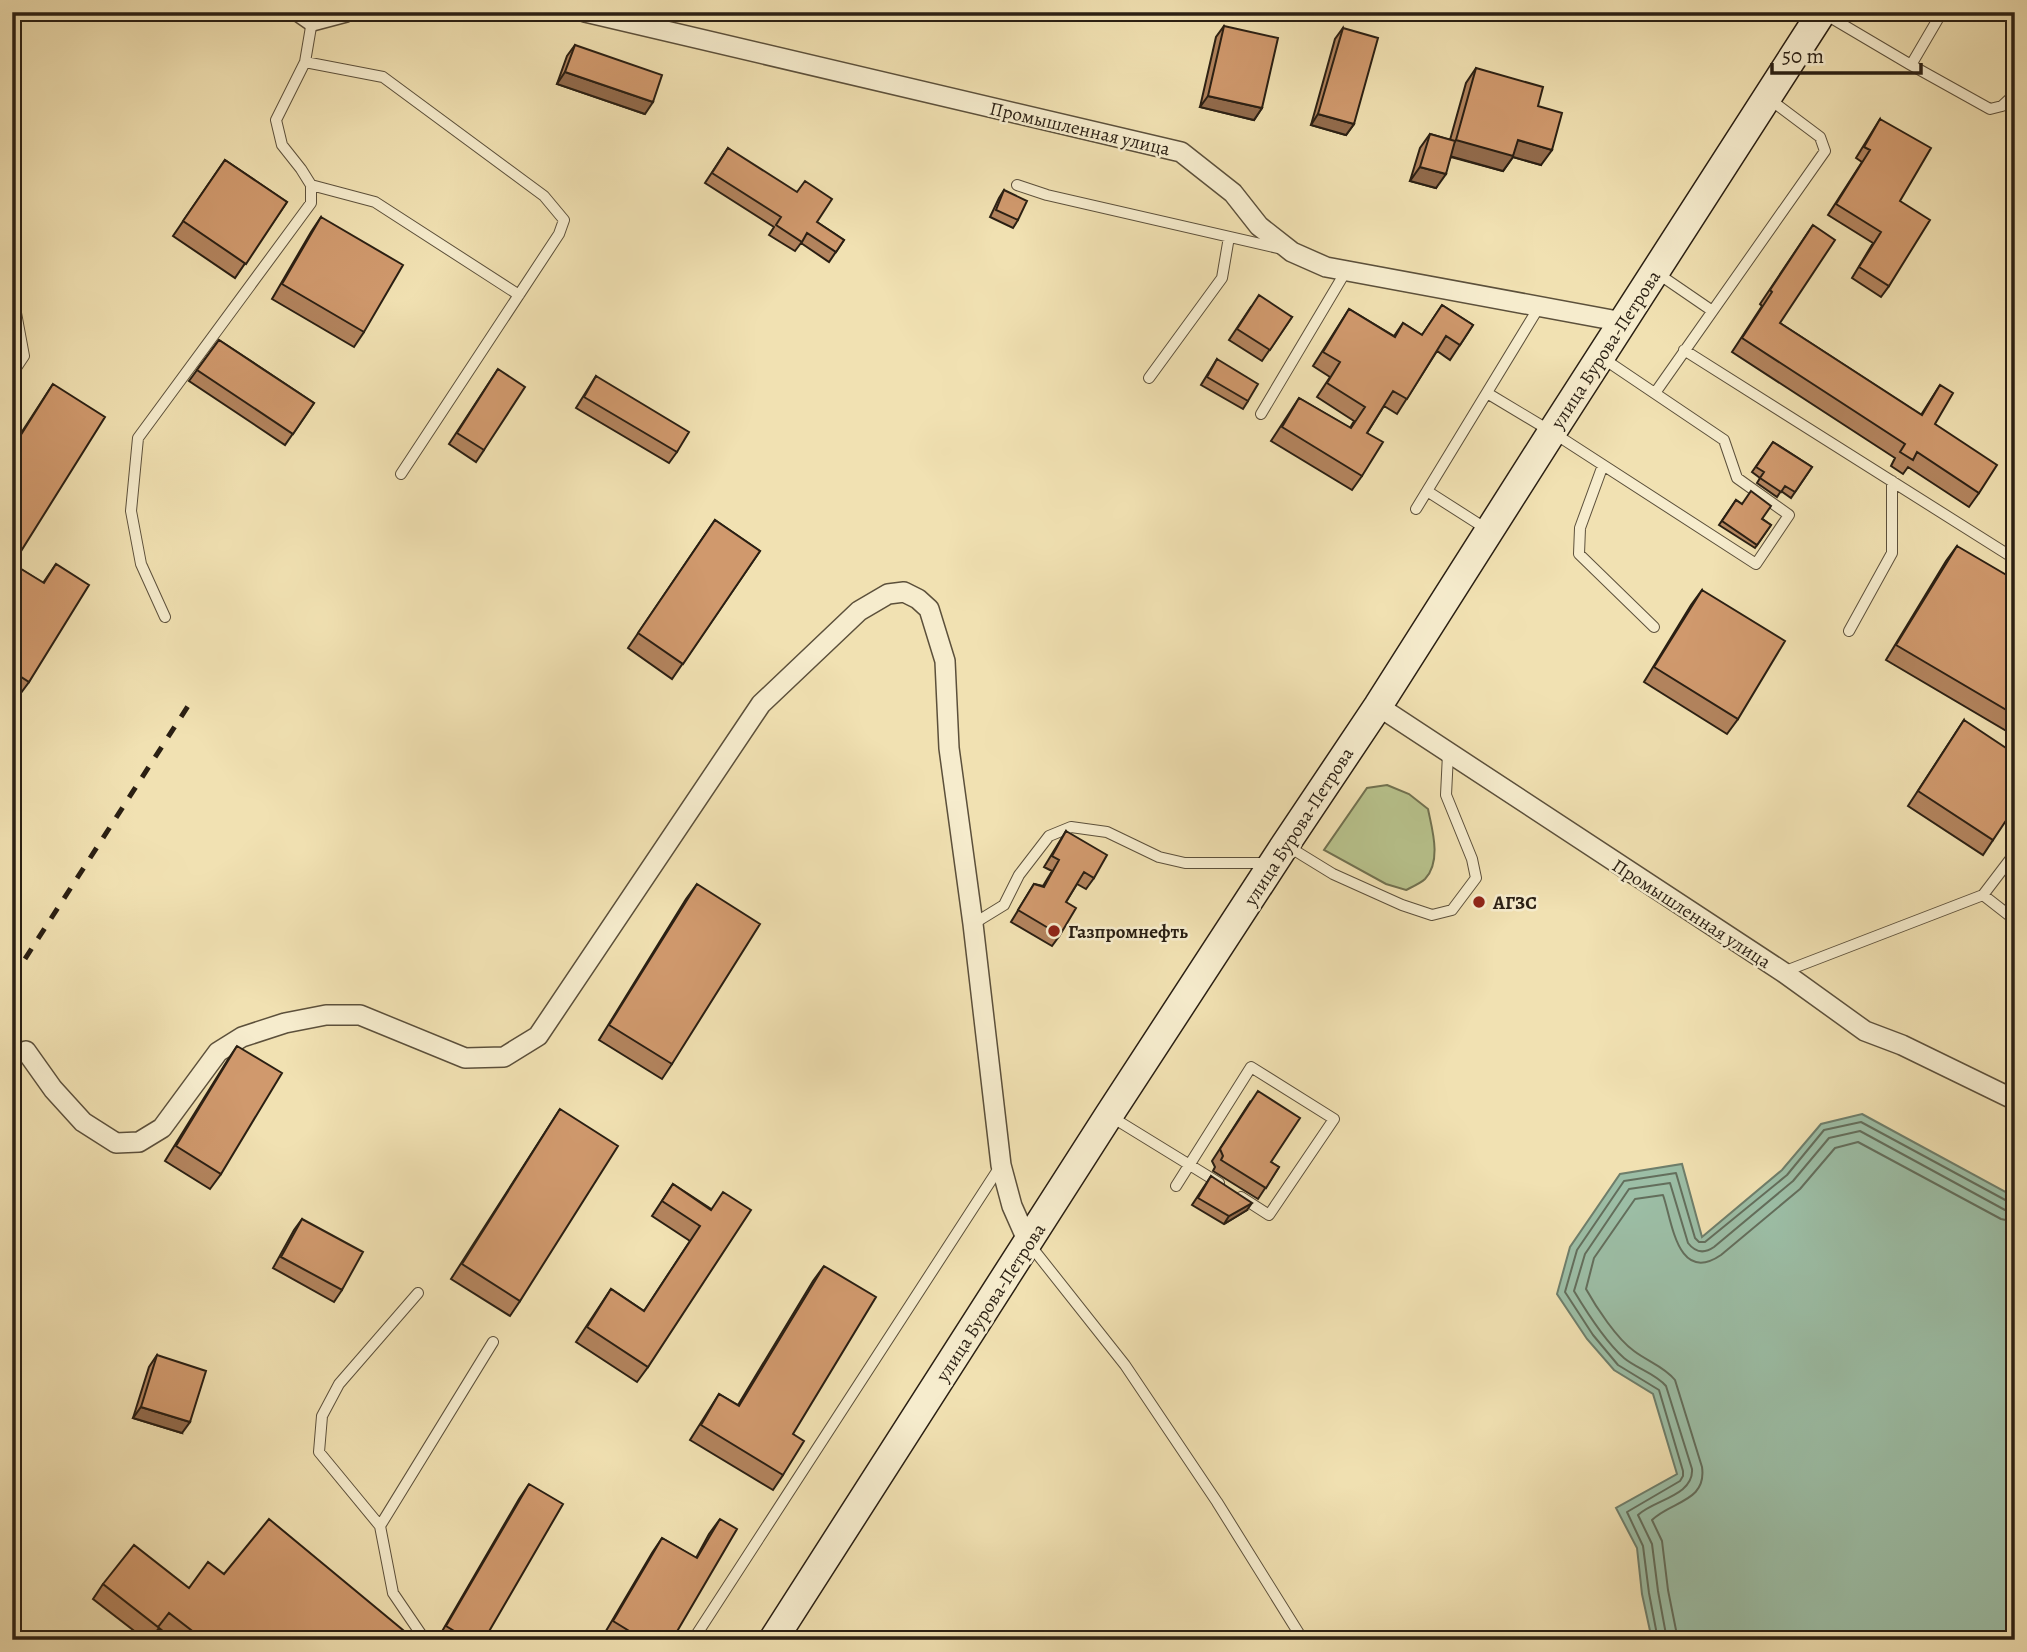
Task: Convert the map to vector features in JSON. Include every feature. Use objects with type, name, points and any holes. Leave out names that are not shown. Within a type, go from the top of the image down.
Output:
[{"type":"main road","name":"улица Бурова-Петрова","points":[[773,1640],[1110,1115],[1378,706],[1823,12]]},
{"type":"street","points":[[305,17],[346,12]]},
{"type":"street","name":"Промышленная улица","points":[[584,12],[1181,152],[1233,193],[1259,226],[1292,252],[1326,267],[1623,322]]},
{"type":"street","points":[[26,1051],[53,1089],[83,1122],[116,1143],[139,1142],[162,1128],[218,1052],[242,1037],[285,1023],[326,1015],[360,1015],[465,1058],[503,1057],[538,1036],[761,704],[859,611],[888,594],[904,592],[929,609],[945,661],[950,748],[1001,1165],[1012,1206],[1028,1242]]},
{"type":"street","name":"Промышленная улица","points":[[1378,706],[1783,972],[1865,1031],[1902,1045],[2015,1100]]},
{"type":"lane","points":[[1823,12],[1990,109],[2002,106],[2015,94]]},
{"type":"lane","points":[[1911,65],[1942,12]]},
{"type":"lane","points":[[165,617],[141,564],[131,511],[138,438],[311,202],[311,185],[282,145],[276,120],[305,62],[305,17]]},
{"type":"lane","points":[[305,62],[383,76],[544,195],[564,220],[559,234],[401,474]]},
{"type":"lane","points":[[1655,393],[1825,152],[1820,137],[1768,97]]},
{"type":"lane","points":[[311,185],[375,202],[519,295]]},
{"type":"lane","points":[[1017,185],[1047,195],[1292,252]]},
{"type":"lane","points":[[1149,378],[1222,278],[1229,237]]},
{"type":"lane","points":[[1261,414],[1346,271]]},
{"type":"lane","points":[[1655,272],[1712,310]]},
{"type":"lane","points":[[12,306],[16,313],[24,356],[12,374]]},
{"type":"lane","points":[[1416,509],[1539,306]]},
{"type":"lane","points":[[1684,350],[2015,559]]},
{"type":"lane","points":[[1487,393],[1552,432],[1756,565],[1789,515],[1737,478],[1724,440],[1601,356]]},
{"type":"lane","points":[[1603,465],[1580,528],[1579,554],[1654,627]]},
{"type":"lane","points":[[1849,631],[1892,553],[1892,481]]},
{"type":"lane","points":[[1427,491],[1489,531]]},
{"type":"lane","points":[[973,924],[1004,905],[1019,875],[1049,835],[1071,827],[1107,832],[1160,857],[1185,863],[1280,854],[1432,915],[1452,911],[1476,878],[1472,859],[1446,795],[1448,754]]},
{"type":"lane","points":[[1783,972],[1983,895],[2015,853]]},
{"type":"lane","points":[[1983,895],[2015,920]]},
{"type":"lane","points":[[1176,1186],[1251,1067],[1334,1119],[1269,1215],[1235,1194]]},
{"type":"lane","points":[[1110,1115],[1224,1186]]},
{"type":"lane","points":[[693,1640],[1001,1165]]},
{"type":"lane","points":[[1028,1242],[1125,1365],[1217,1502],[1303,1640]]},
{"type":"lane","points":[[418,1293],[339,1384],[322,1416],[319,1452],[380,1526],[393,1593],[425,1640]]},
{"type":"lane","points":[[380,1526],[493,1342]]},
{"type":"shaded area","points":[[1387,785],[1409,794],[1428,809],[1432,826],[1434,854],[1430,872],[1423,880],[1406,890],[1386,884],[1324,850],[1367,788]]},
{"type":"water","points":[[1862,1114],[2015,1197],[2015,1640],[1652,1640],[1642,1594],[1637,1548],[1616,1508],[1677,1474],[1653,1394],[1614,1370],[1587,1339],[1557,1294],[1570,1247],[1620,1174],[1682,1164],[1702,1237],[1782,1170],[1821,1124]]},
{"type":"building","points":[[1224,26],[1278,38],[1262,108],[1208,96]]},
{"type":"building","points":[[1343,28],[1378,38],[1354,124],[1318,114]]},
{"type":"building","points":[[575,45],[662,75],[653,102],[565,72]]},
{"type":"building","points":[[1476,68],[1543,87],[1538,106],[1562,113],[1552,150],[1518,140],[1513,156],[1456,140]]},
{"type":"building","points":[[1880,119],[1931,148],[1900,201],[1930,220],[1889,286],[1859,267],[1881,232],[1836,204],[1870,150],[1864,147]]},
{"type":"building","points":[[1430,134],[1455,141],[1446,174],[1420,167]]},
{"type":"building","points":[[728,148],[797,192],[805,181],[832,199],[817,222],[844,240],[836,252],[807,233],[802,242],[776,225],[781,217],[712,173]]},
{"type":"building","points":[[225,160],[287,202],[246,264],[183,221]]},
{"type":"building","points":[[1004,190],[1027,201],[1018,220],[996,210]]},
{"type":"building","points":[[321,217],[403,265],[364,332],[282,284]]},
{"type":"building","points":[[1813,225],[1835,240],[1780,323],[1922,415],[1940,385],[1953,393],[1935,424],[1997,465],[1979,493],[1917,452],[1913,460],[1900,452],[1905,444],[1742,338]]},
{"type":"building","points":[[1259,295],[1292,317],[1270,350],[1237,329]]},
{"type":"building","points":[[1442,305],[1473,325],[1460,345],[1446,336],[1407,399],[1393,391],[1367,433],[1383,442],[1362,476],[1282,427],[1299,398],[1351,428],[1365,407],[1327,383],[1340,362],[1323,352],[1349,309],[1395,337],[1403,323],[1422,335]]},
{"type":"building","points":[[219,340],[314,403],[293,434],[197,370]]},
{"type":"building","points":[[1217,359],[1258,384],[1248,401],[1207,377]]},
{"type":"building","points":[[498,369],[525,387],[484,450],[457,433]]},
{"type":"building","points":[[596,376],[689,432],[677,452],[584,397]]},
{"type":"building","points":[[53,384],[105,417],[13,564],[44,583],[56,564],[89,585],[29,682],[12,671],[12,449]]},
{"type":"building","points":[[1773,442],[1812,467],[1795,492],[1785,486],[1781,492],[1760,478],[1764,472],[1756,467]]},
{"type":"building","points":[[1751,491],[1771,506],[1762,519],[1771,525],[1757,545],[1722,521],[1736,500],[1742,504]]},
{"type":"building","points":[[715,520],[760,551],[683,664],[638,633]]},
{"type":"building","points":[[1957,546],[2015,580],[2015,653],[2010,662],[2015,665],[2015,715],[1896,645]]},
{"type":"building","points":[[1702,590],[1785,641],[1738,719],[1654,667]]},
{"type":"building","points":[[1964,720],[2015,754],[2015,807],[1993,840],[1918,791]]},
{"type":"building","points":[[1066,831],[1107,855],[1094,878],[1084,872],[1066,902],[1076,908],[1060,935],[1018,910],[1034,884],[1044,887],[1059,860],[1052,856]]},
{"type":"building","points":[[697,884],[760,924],[672,1064],[609,1025]]},
{"type":"building","points":[[237,1046],[282,1073],[221,1174],[176,1146]]},
{"type":"building","points":[[12,1086],[18,1089],[12,1100]]},
{"type":"building","points":[[1258,1091],[1300,1118],[1271,1162],[1279,1167],[1266,1188],[1221,1160],[1223,1156],[1220,1149]]},
{"type":"building","points":[[560,1109],[618,1146],[520,1301],[462,1264]]},
{"type":"building","points":[[1211,1176],[1252,1203],[1229,1216],[1198,1198]]},
{"type":"building","points":[[673,1184],[711,1210],[723,1192],[751,1210],[648,1367],[587,1327],[611,1289],[644,1311],[700,1226],[662,1201]]},
{"type":"building","points":[[302,1219],[363,1252],[342,1290],[281,1257]]},
{"type":"building","points":[[824,1266],[876,1297],[793,1434],[804,1441],[783,1475],[701,1425],[719,1394],[739,1406]]},
{"type":"building","points":[[157,1355],[206,1371],[190,1422],[141,1407]]},
{"type":"building","points":[[529,1484],[563,1504],[484,1640],[469,1640],[446,1626]]},
{"type":"building","points":[[269,1519],[415,1640],[204,1640],[169,1613],[158,1627],[103,1584],[134,1545],[189,1588],[208,1562],[224,1574]]},
{"type":"building","points":[[720,1519],[737,1529],[672,1640],[644,1640],[613,1621],[662,1538],[697,1558]]},
{"type":"railway","points":[[12,979],[190,703]]},
{"type":"place","name":"АГЗС","points":[[1479,902]]},
{"type":"place","name":"Газпромнефть","points":[[1054,931]]}]
